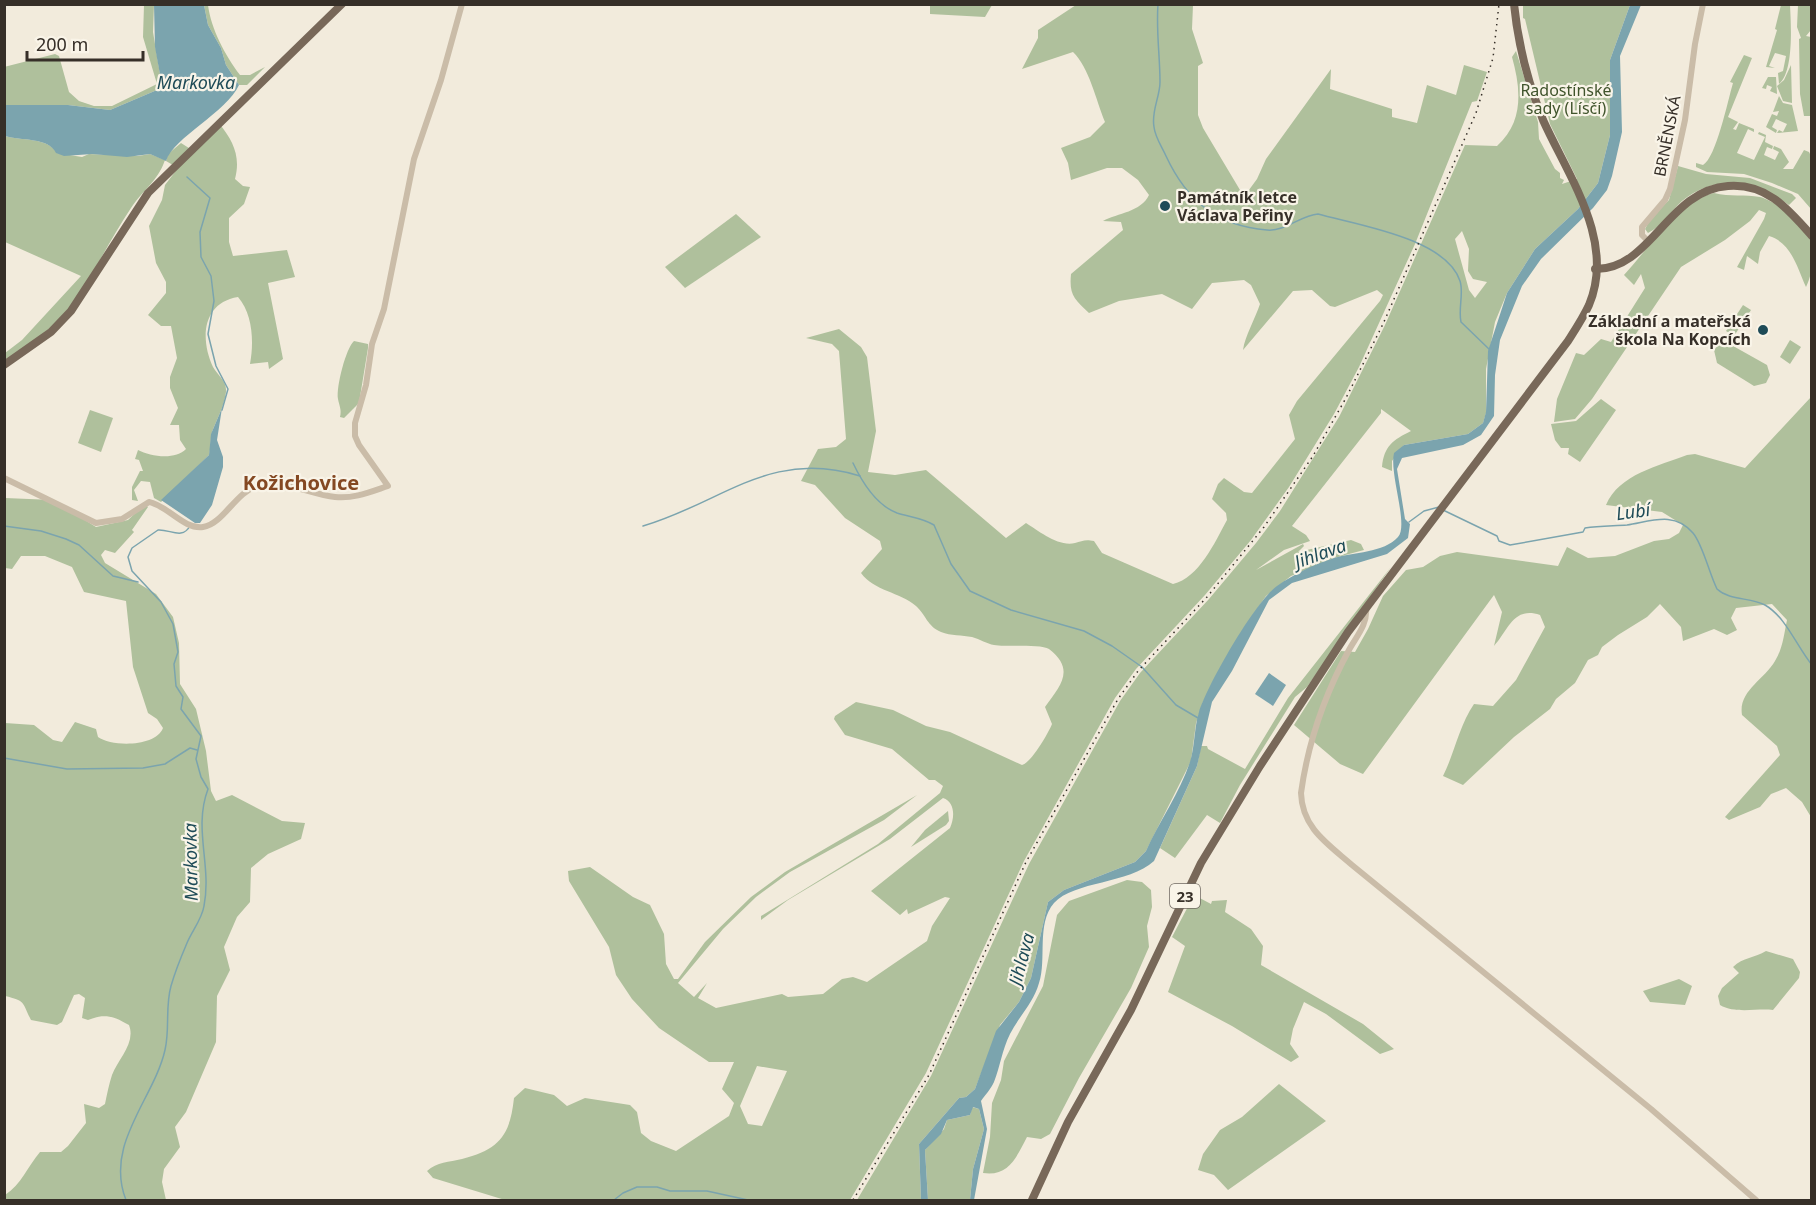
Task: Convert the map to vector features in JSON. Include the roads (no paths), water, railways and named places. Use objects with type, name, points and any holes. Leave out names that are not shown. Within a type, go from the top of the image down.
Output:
[{"type":"main road","points":[[4,365],[51,332],[71,311],[148,193],[342,4]]},
{"type":"main road","points":[[1514,4],[1522,51],[1536,100],[1577,188],[1591,225],[1598,269],[1627,260],[1690,199],[1709,189],[1730,185],[1752,188],[1774,197],[1789,209],[1812,236]]},
{"type":"main road","name":"23","points":[[1032,1200],[1068,1122],[1131,1010],[1214,840],[1314,682],[1366,608],[1580,322],[1591,297],[1598,269]]},
{"type":"street","points":[[4,478],[96,522],[122,519],[149,502],[156,503],[201,528],[212,523],[247,490],[259,486],[292,487],[346,498],[357,497],[388,486],[359,445],[355,436],[356,423],[366,385],[372,344],[384,309],[414,159],[441,80],[462,4]]},
{"type":"street","name":"BRNĚNSKÁ","points":[[1648,241],[1642,235],[1642,227],[1665,200],[1672,184],[1685,120],[1703,4]]},
{"type":"street","points":[[1366,608],[1364,624],[1324,698],[1316,719],[1300,793],[1301,804],[1310,826],[1329,846],[1651,1109],[1756,1200]]},
{"type":"water","name":"Markovka","points":[[154,5],[204,5],[208,25],[221,48],[226,65],[239,85],[224,105],[179,143],[166,161],[150,154],[127,157],[92,154],[64,156],[56,153],[47,144],[5,136],[5,105],[68,105],[110,110],[157,90],[161,80],[155,47]]},
{"type":"water","points":[[1630,5],[1641,5],[1620,56],[1622,132],[1612,176],[1607,190],[1593,208],[1541,259],[1522,286],[1500,340],[1495,375],[1494,416],[1481,435],[1463,445],[1402,458],[1397,469],[1405,519],[1410,524],[1408,538],[1387,554],[1292,583],[1269,600],[1232,671],[1212,702],[1197,766],[1154,861],[1131,874],[1075,890],[1054,903],[1049,911],[1043,931],[1039,983],[1030,1004],[1010,1034],[994,1082],[981,1101],[987,1129],[974,1200],[970,1200],[973,1169],[984,1129],[979,1109],[973,1107],[970,1115],[947,1120],[941,1134],[925,1150],[928,1200],[921,1200],[919,1144],[959,1098],[966,1097],[975,1089],[996,1031],[1019,1002],[1031,978],[1048,902],[1064,890],[1135,862],[1146,851],[1186,773],[1192,756],[1197,718],[1204,699],[1222,664],[1256,609],[1267,595],[1290,577],[1319,563],[1377,549],[1392,542],[1401,531],[1393,462],[1394,453],[1404,445],[1468,434],[1483,423],[1486,412],[1488,351],[1507,293],[1535,249],[1578,209],[1598,183],[1610,135],[1610,60]]},
{"type":"water","points":[[222,408],[217,440],[223,457],[223,467],[212,505],[200,523],[195,523],[161,500],[209,455],[211,434]]},
{"type":"water","points":[[1269,673],[1286,685],[1273,706],[1255,694]]},
{"type":"waterway","points":[[1158,4],[1160,82],[1153,121],[1159,142],[1174,172],[1194,198],[1219,217],[1249,228],[1274,230],[1318,214],[1398,235],[1419,244],[1437,254],[1451,266],[1461,286],[1461,322],[1490,350]]},
{"type":"waterway","name":"Markovka","points":[[187,177],[210,198],[200,232],[201,257],[211,276],[214,301],[208,334],[216,366],[228,389],[222,410]]},
{"type":"waterway","points":[[853,463],[865,485],[876,499],[889,509],[934,525],[951,564],[970,591],[1011,610],[1084,631],[1112,646],[1142,667],[1176,705],[1198,718]]},
{"type":"waterway","points":[[643,526],[773,473],[799,469],[828,469],[860,476]]},
{"type":"waterway","name":"Lubí","points":[[1409,522],[1424,511],[1439,507]]},
{"type":"waterway","name":"Lubí","points":[[1443,510],[1497,536],[1499,541],[1510,545],[1583,532],[1585,528],[1627,525],[1661,519],[1678,522],[1686,526],[1697,538],[1717,589],[1722,593],[1765,605],[1772,610],[1812,665]]},
{"type":"waterway","points":[[4,526],[41,531],[66,539],[79,545],[113,576],[138,582]]},
{"type":"waterway","name":"Markovka","points":[[126,1200],[121,1179],[121,1160],[126,1141],[165,1050],[171,986],[204,906],[206,876],[202,818],[208,789],[201,777],[196,759],[201,736],[181,709],[183,697],[176,686],[174,664],[178,652],[173,624],[161,602],[132,571],[128,557],[132,548],[158,530],[180,533],[190,526]]},
{"type":"waterway","points":[[4,758],[67,769],[143,768],[165,764],[190,748],[197,750]]},
{"type":"waterway","points":[[614,1200],[637,1187],[657,1187],[670,1191],[707,1191],[748,1200]]},
{"type":"railway","points":[[853,1200],[929,1075],[1026,862],[1118,699],[1138,671],[1207,597],[1264,527],[1313,456],[1346,398],[1383,324],[1476,113],[1493,58],[1499,4]]},
{"type":"place","name":"Památník letce Václava Peřiny","points":[[1165,206]]},
{"type":"place","name":"Základní a mateřská škola Na Kopcích","points":[[1763,330]]},
{"type":"district","name":"Kožichovice","points":[[301,482]]},
{"type":"park label","name":"Radostínské sady (Lísčí)","points":[[1566,99]]},
{"type":"water label","name":"Jihlava","points":[[1320,553]]},
{"type":"water label","name":"Jihlava","points":[[1021,959]]}]
